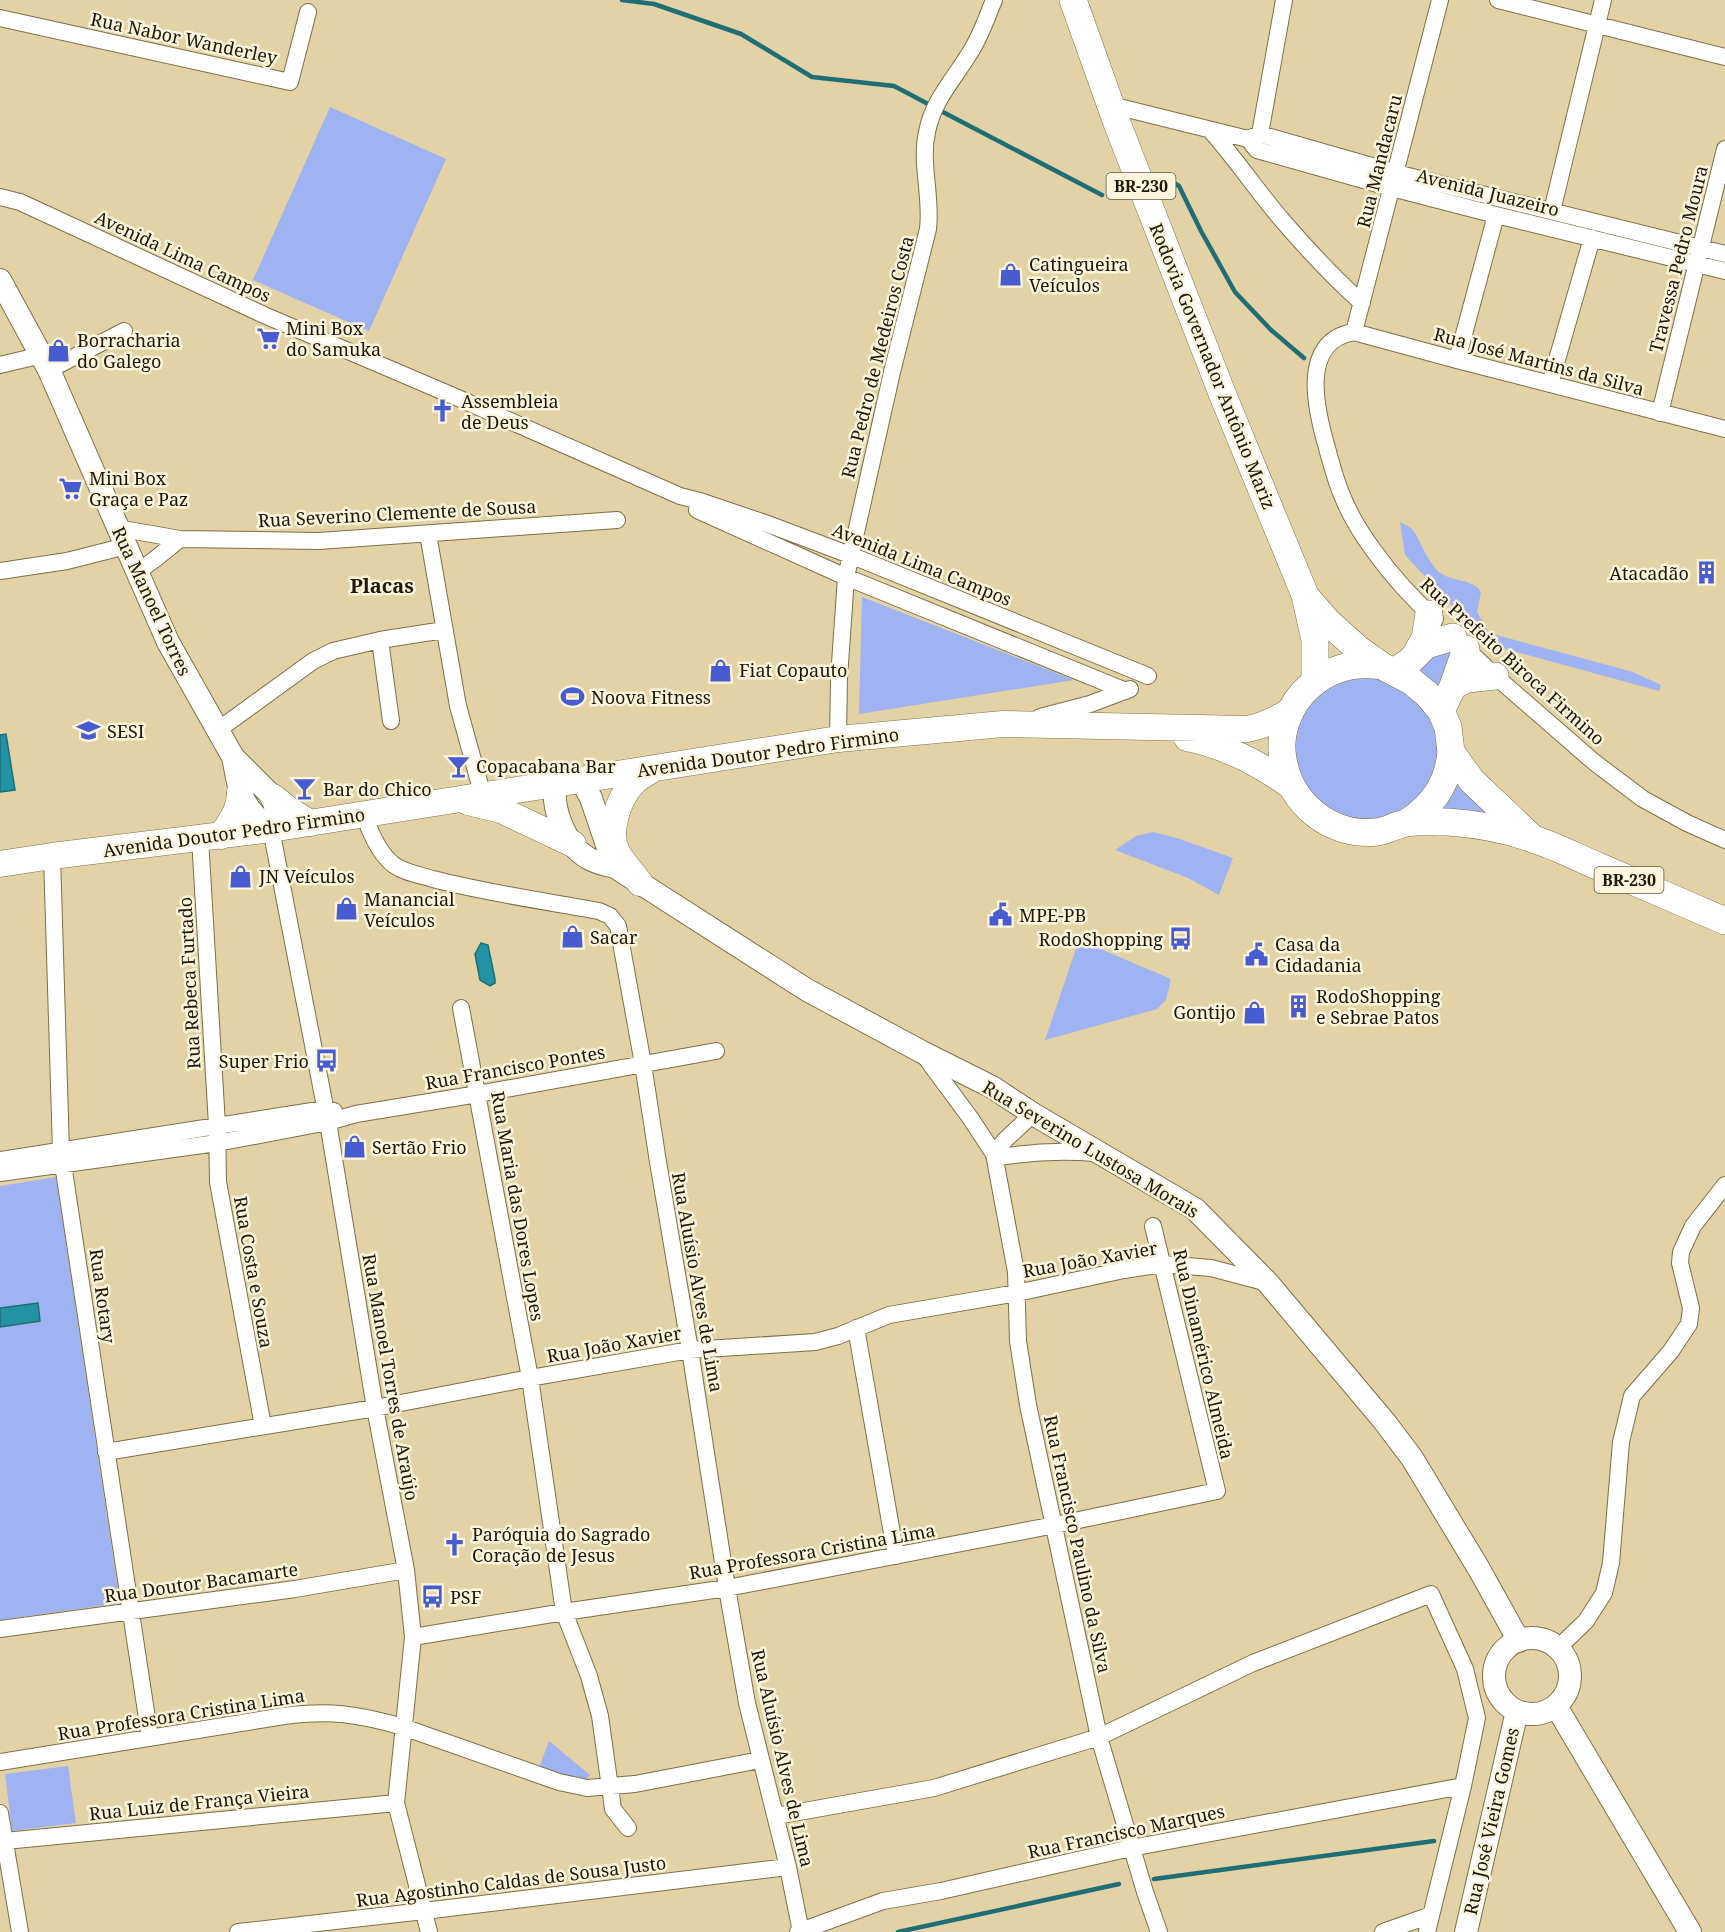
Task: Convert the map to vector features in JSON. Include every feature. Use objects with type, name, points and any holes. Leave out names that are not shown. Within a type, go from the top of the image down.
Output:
[{"type":"highway","name":"Rodovia Governador Antônio Mariz","points":[[1073,0],[1222,393],[1305,595],[1315,640],[1315,681]]},
{"type":"highway","name":"Rodovia Governador Antônio Mariz","points":[[1305,595],[1341,635],[1427,694],[1441,711],[1448,727],[1451,752],[1472,780],[1533,838]]},
{"type":"highway","points":[[1416,654],[1425,638],[1429,614]]},
{"type":"highway","points":[[1388,668],[1409,662],[1426,645],[1460,643],[1453,686],[1441,711]]},
{"type":"highway","name":"BR-230","points":[[1291,710],[1301,694],[1315,681],[1335,670],[1346,666],[1370,664],[1388,668]]},
{"type":"highway","points":[[1453,686],[1467,679],[1495,676]]},
{"type":"highway","name":"Rodovia Governador Antônio Mariz","points":[[1291,710],[1285,725],[1282,748],[1285,771],[1291,786],[1303,804],[1320,819],[1348,831],[1378,832],[1406,823],[1449,822],[1489,827],[1533,838],[1725,921]]},
{"type":"highway","name":"BR-230","points":[[1406,823],[1426,808],[1439,792],[1448,773],[1451,752]]},
{"type":"main road","name":"Rua Manoel Torres","points":[[0,280],[45,363],[168,642],[233,757],[273,797]]},
{"type":"main road","name":"Avenida Doutor Pedro Firmino","points":[[0,864],[271,829],[838,739],[1003,724],[1247,729],[1262,727],[1276,721],[1291,710]]},
{"type":"main road","name":"Avenida Doutor Pedro Firmino","points":[[1146,728],[1198,740],[1229,751],[1265,768],[1291,786]]},
{"type":"main road","name":"Rua Manoel Torres","points":[[233,757],[240,792],[246,805],[252,814],[271,829]]},
{"type":"main road","points":[[640,883],[618,854],[614,844],[615,820],[623,797],[633,782],[654,768]]},
{"type":"main road","points":[[581,780],[591,798],[615,867]]},
{"type":"main road","name":"Rua Severino Lustosa Morais","points":[[555,783],[554,795],[558,820],[573,844],[585,857],[615,867],[807,990],[992,1087],[1195,1209],[1268,1283],[1384,1421],[1412,1458],[1479,1569],[1519,1641]]},
{"type":"main road","points":[[211,837],[237,813],[240,792]]},
{"type":"main road","points":[[273,797],[310,823]]},
{"type":"main road","points":[[271,829],[276,811],[273,797]]},
{"type":"main road","points":[[456,800],[501,810],[573,844]]},
{"type":"main road","points":[[1539,1639],[1550,1642],[1558,1648],[1569,1667],[1570,1678],[1563,1698],[1556,1706],[1537,1714],[1517,1711],[1508,1706],[1497,1690],[1494,1680],[1497,1660],[1503,1652],[1510,1645],[1519,1641],[1539,1639]]},
{"type":"main road","points":[[1556,1706],[1690,1932]]},
{"type":"main road","name":"Rua José Vieira Gomes","points":[[1466,1932],[1517,1711]]},
{"type":"street","name":"Rua Pedro de Medeiros Costa","points":[[838,739],[839,678],[846,577],[928,229],[930,208],[926,134],[931,114],[939,98],[971,51],[994,0]]},
{"type":"street","points":[[1254,137],[1284,0]]},
{"type":"street","name":"Rua Mandacaru","points":[[1349,333],[1362,303],[1440,0]]},
{"type":"street","points":[[1498,0],[1725,57]]},
{"type":"street","points":[[1552,211],[1603,0]]},
{"type":"street","name":"Rua Nabor Wanderley","points":[[0,18],[290,82],[308,12]]},
{"type":"street","name":"Avenida Juazeiro","points":[[1111,105],[1210,130],[1254,137],[1496,215],[1592,238],[1698,256],[1725,254]]},
{"type":"street","points":[[1210,130],[1245,171],[1281,220],[1362,303]]},
{"type":"street","name":"Travessa Pedro Moura","points":[[1660,413],[1725,149]]},
{"type":"street","name":"Avenida Juazeiro","points":[[1394,181],[1552,211],[1698,256],[1725,271]]},
{"type":"street","name":"Avenida Lima Campos","points":[[0,197],[20,202],[264,315],[680,496],[700,501],[850,555],[1148,676],[1126,691],[846,577],[694,509],[680,496]]},
{"type":"street","points":[[1457,360],[1496,215]]},
{"type":"street","points":[[1550,384],[1592,238]]},
{"type":"street","points":[[0,365],[45,363],[124,331]]},
{"type":"street","name":"Rua José Martins da Silva","points":[[1349,333],[1725,429]]},
{"type":"street","name":"Rua Prefeito Biroca Firmino","points":[[1349,333],[1325,349],[1318,362],[1315,381],[1319,417],[1329,458],[1344,502],[1373,550],[1429,614],[1495,676],[1594,762],[1643,799],[1725,840]]},
{"type":"street","name":"Rua Severino Clemente de Sousa","points":[[121,537],[319,541],[616,520]]},
{"type":"street","points":[[428,534],[458,706],[483,796]]},
{"type":"street","points":[[0,571],[67,561],[121,537]]},
{"type":"street","points":[[136,572],[180,539]]},
{"type":"street","points":[[901,599],[908,579]]},
{"type":"street","points":[[994,637],[1002,618]]},
{"type":"street","points":[[218,730],[313,661],[333,651],[380,640],[444,630]]},
{"type":"street","points":[[380,640],[391,720]]},
{"type":"street","points":[[1003,724],[1053,714],[1126,691]]},
{"type":"street","name":"Rua Aluísio Alves de Lima","points":[[364,815],[371,833],[383,852],[393,865],[406,871],[455,885],[599,911],[610,916],[618,926],[643,1064],[747,1703],[788,1867],[800,1932]]},
{"type":"street","name":"Rua Manoel Torres de Araújo","points":[[271,829],[326,1116],[375,1408],[406,1570],[413,1637],[396,1803],[429,1932]]},
{"type":"street","name":"Rua Rebeca Furtado","points":[[211,837],[217,1125]]},
{"type":"street","name":"Rua Rotary","points":[[52,856],[62,1158],[150,1738]]},
{"type":"street","name":"Rua Maria das Dores Lopes","points":[[461,1008],[530,1378],[564,1612],[589,1676],[600,1716],[614,1809],[628,1828]]},
{"type":"street","name":"Rua Francisco Pontes","points":[[0,1173],[217,1125],[356,1114],[716,1051]]},
{"type":"street","name":"Rua Francisco Paulino da Silva","points":[[922,1052],[971,1119],[994,1156],[1016,1272],[1018,1341],[1023,1382],[1099,1737],[1131,1848],[1159,1932]]},
{"type":"street","points":[[994,1156],[1005,1140],[1034,1114]]},
{"type":"street","name":"Rua Francisco Pontes","points":[[0,1160],[62,1158],[217,1143],[326,1116]]},
{"type":"street","name":"Rua Costa e Souza","points":[[217,1125],[218,1182],[262,1426]]},
{"type":"street","points":[[994,1156],[1067,1150],[1100,1153]]},
{"type":"street","points":[[1558,1648],[1586,1621],[1604,1593],[1611,1563],[1621,1442],[1632,1396],[1671,1352],[1689,1324],[1691,1308],[1680,1263],[1681,1252],[1693,1226],[1725,1185]]},
{"type":"street","name":"Rua Dinamérico Almeida","points":[[1153,1226],[1217,1491]]},
{"type":"street","name":"Rua João Xavier","points":[[106,1452],[375,1408],[690,1350],[815,1342],[838,1336],[889,1315],[1017,1293],[1162,1264],[1211,1268],[1268,1283]]},
{"type":"street","points":[[856,1328],[896,1556]]},
{"type":"street","name":"Rua Professora Cristina Lima","points":[[413,1637],[727,1588],[1055,1525],[1217,1491]]},
{"type":"street","name":"Rua Doutor Bacamarte","points":[[0,1629],[295,1589],[406,1570]]},
{"type":"street","points":[[776,1816],[934,1788],[1099,1737],[1253,1663],[1431,1594],[1465,1669],[1477,1718],[1429,1924],[1383,1932]]},
{"type":"street","name":"Rua Professora Cristina Lima","points":[[0,1762],[310,1712],[345,1714],[403,1727],[559,1782],[587,1788],[663,1779],[760,1760]]},
{"type":"street","name":"Rua Francisco Marques","points":[[800,1932],[883,1901],[941,1891],[1131,1848],[1463,1786]]},
{"type":"street","name":"Rua Luiz de França Vieira","points":[[5,1841],[396,1803]]},
{"type":"street","points":[[0,1814],[20,1932]]},
{"type":"street","name":"Rua Agostinho Caldas de Sousa Justo","points":[[238,1932],[788,1867]]},
{"type":"shaded area","points":[[330,107],[446,159],[369,331],[253,280]]},
{"type":"shaded area","points":[[1400,522],[1415,533],[1430,562],[1438,571],[1447,577],[1478,588],[1481,592],[1477,612],[1489,633],[1633,672],[1661,685],[1659,691],[1487,644],[1405,555]]},
{"type":"shaded area","points":[[862,597],[1074,680],[859,714]]},
{"type":"shaded area","points":[[1445,650],[1451,652],[1440,695],[1411,671]]},
{"type":"shaded area","points":[[1375,673],[1428,705],[1441,743],[1433,783],[1405,813],[1366,824],[1310,800],[1289,743],[1303,705],[1335,679]]},
{"type":"shaded area","points":[[6,734],[15,790],[0,792],[0,735]]},
{"type":"shaded area","points":[[1456,773],[1497,818],[1432,816]]},
{"type":"shaded area","points":[[1153,832],[1233,858],[1219,895],[1188,878],[1115,850],[1136,836]]},
{"type":"shaded area","points":[[1079,940],[1171,979],[1166,1000],[1157,1009],[1045,1040]]},
{"type":"shaded area","points":[[481,943],[488,945],[495,979],[495,983],[490,986],[480,980],[475,954]]},
{"type":"shaded area","points":[[56,1177],[120,1603],[0,1620],[0,1186]]},
{"type":"shaded area","points":[[38,1303],[40,1321],[0,1327],[0,1308]]},
{"type":"shaded area","points":[[549,1741],[590,1775],[584,1781],[539,1768]]},
{"type":"shaded area","points":[[68,1766],[76,1823],[12,1831],[5,1774]]},
{"type":"waterway","points":[[622,0],[654,4],[741,34],[812,77],[894,86],[932,106]]},
{"type":"waterway","points":[[939,110],[1102,195]]},
{"type":"waterway","points":[[1163,176],[1179,186],[1235,292],[1271,330],[1304,358]]},
{"type":"waterway","points":[[1154,1879],[1434,1841]]},
{"type":"waterway","points":[[898,1932],[1119,1884]]},
{"type":"place","name":"Catingueira Veículos","points":[[1011,274]]},
{"type":"place","name":"Mini Box do Samuka","points":[[268,338]]},
{"type":"place","name":"Borracharia do Galego","points":[[59,350]]},
{"type":"place","name":"Assembleia de Deus","points":[[443,411]]},
{"type":"place","name":"Mini Box Graça e Paz","points":[[71,488]]},
{"type":"place","name":"Atacadão","points":[[1707,573]]},
{"type":"place","name":"Fiat Copauto","points":[[721,670]]},
{"type":"place","name":"Noova Fitness","points":[[573,697]]},
{"type":"place","name":"SESI","points":[[89,731]]},
{"type":"place","name":"Copacabana Bar","points":[[458,766]]},
{"type":"place","name":"Bar do Chico","points":[[305,789]]},
{"type":"place","name":"JN Veículos","points":[[241,876]]},
{"type":"place","name":"Manancial Veículos","points":[[346,909]]},
{"type":"place","name":"MPE-PB","points":[[1001,915]]},
{"type":"place","name":"Sacar","points":[[572,937]]},
{"type":"place","name":"RodoShopping","points":[[1181,939]]},
{"type":"place","name":"Casa da Cidadania","points":[[1257,954]]},
{"type":"place","name":"RodoShopping e Sebrae Patos","points":[[1298,1006]]},
{"type":"place","name":"Gontijo","points":[[1254,1012]]},
{"type":"place","name":"Super Frio","points":[[327,1061]]},
{"type":"place","name":"Sertão Frio","points":[[354,1147]]},
{"type":"place","name":"Paróquia do Sagrado Coração de Jesus","points":[[454,1544]]},
{"type":"place","name":"PSF","points":[[432,1597]]},
{"type":"district","name":"Placas","points":[[382,585]]}]
